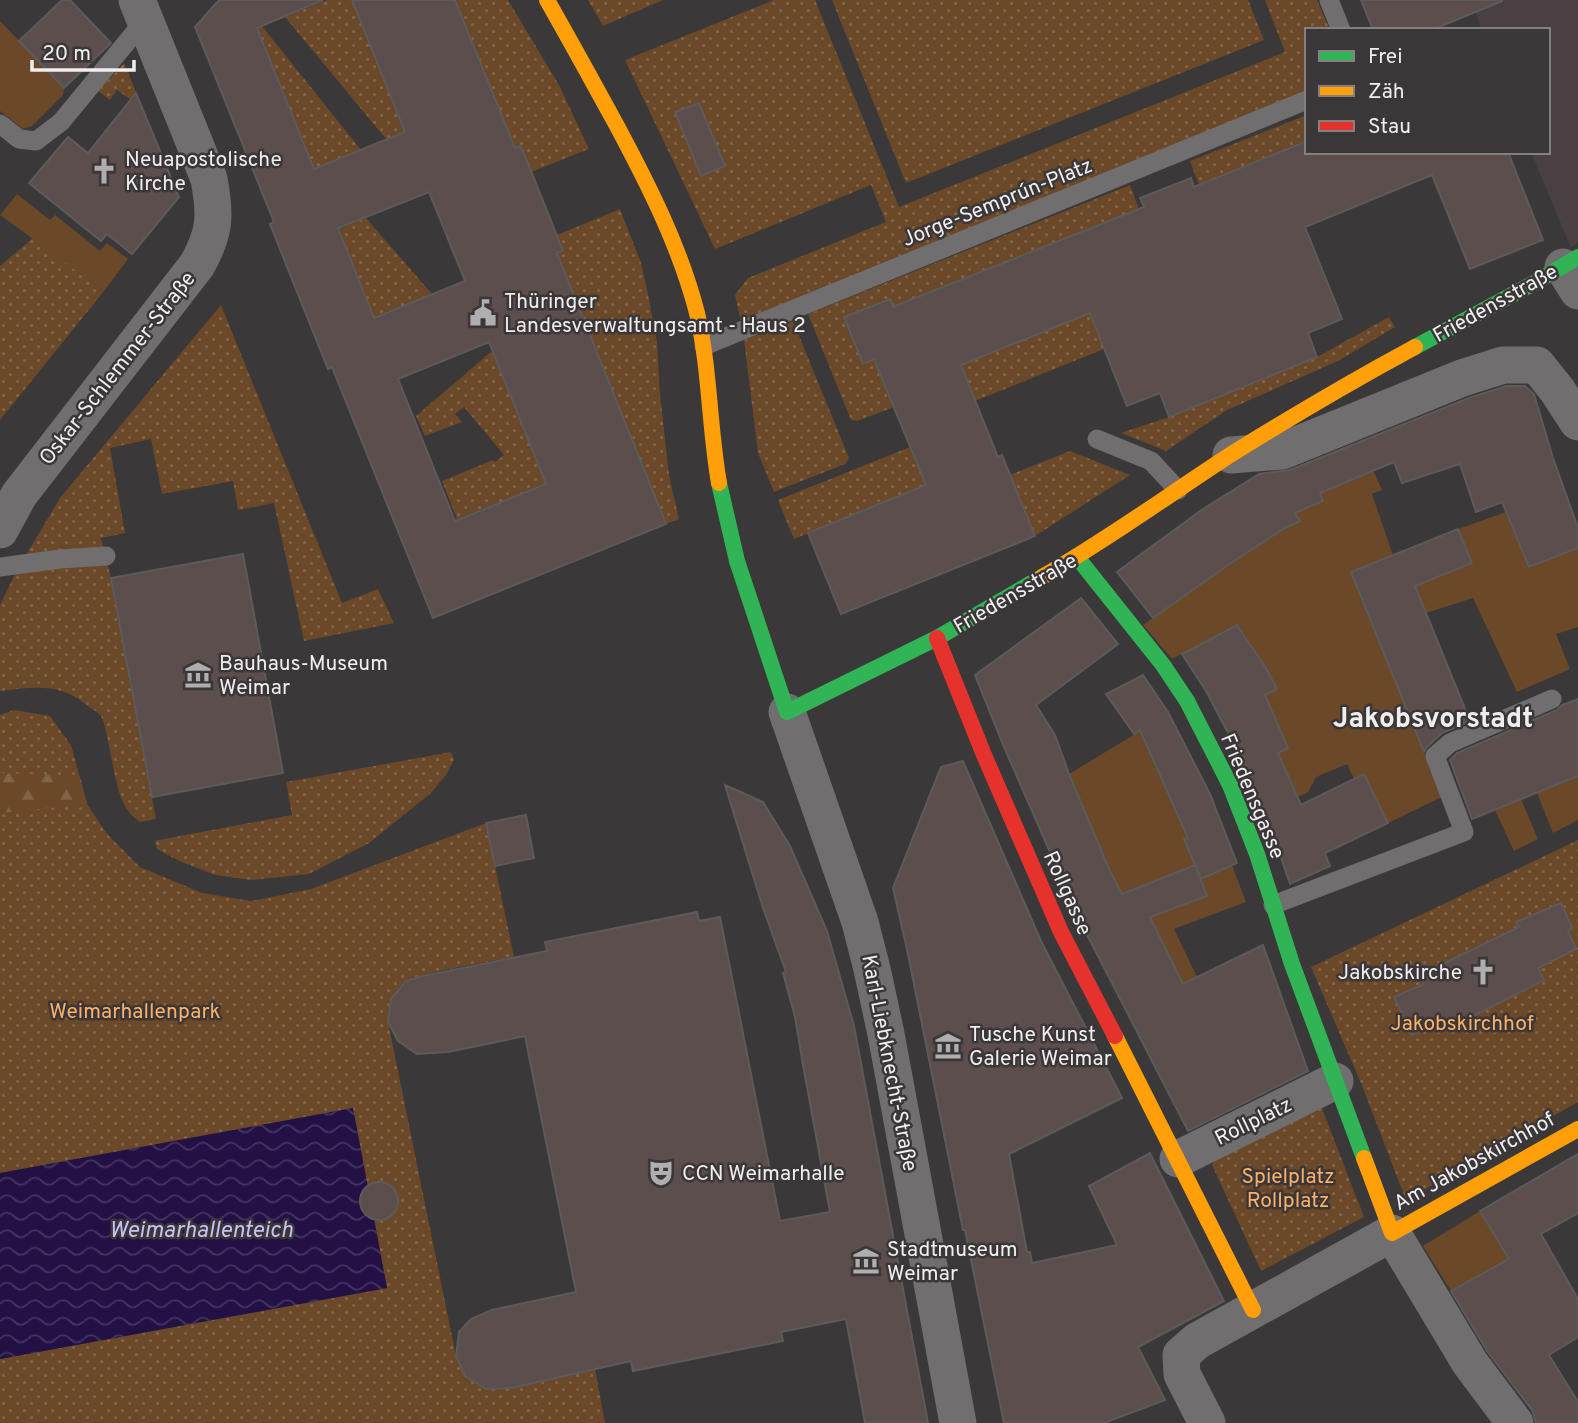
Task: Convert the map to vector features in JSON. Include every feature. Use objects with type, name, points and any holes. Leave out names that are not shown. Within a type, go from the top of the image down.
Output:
[{"type":"street","points":[[547,0],[624,139],[663,217],[688,283],[704,346],[716,468],[725,517],[758,630],[788,712]]},
{"type":"street","name":"Oskar-Schlemmer-Straße","points":[[0,530],[19,495],[197,265],[214,227],[209,179],[141,10]]},
{"type":"street","name":"Friedensstraße","points":[[788,712],[937,638],[1077,557],[1231,455],[1343,386],[1573,272]]},
{"type":"street","name":"Friedensstraße","points":[[1231,455],[1282,451],[1462,378],[1503,365],[1537,365],[1578,422]]},
{"type":"street","name":"Friedensgasse","points":[[1077,557],[1163,666],[1187,701],[1230,785],[1257,854],[1292,964],[1335,1081]]},
{"type":"street","name":"Rollgasse","points":[[937,638],[984,755],[1062,932],[1178,1159]]},
{"type":"street","name":"Karl-Liebknecht-Straße","points":[[788,712],[860,922],[872,969],[958,1423]]},
{"type":"street","points":[[1335,1081],[1392,1233],[1470,1363],[1511,1417]]},
{"type":"street","name":"Rollplatz","points":[[1178,1159],[1335,1081]]},
{"type":"street","name":"Am Jakobskirchhof","points":[[1392,1233],[1578,1129]]},
{"type":"street","points":[[1178,1159],[1253,1310]]},
{"type":"street","points":[[1207,1423],[1182,1374],[1181,1355],[1197,1341],[1392,1233]]},
{"type":"lane","points":[[1329,0],[1340,28]]},
{"type":"lane","points":[[0,124],[19,139],[36,141],[61,122],[141,10]]},
{"type":"lane","name":"Jorge-Semprún-Platz","points":[[704,346],[1305,101]]},
{"type":"lane","points":[[1097,439],[1151,461],[1178,490]]},
{"type":"lane","points":[[0,567],[106,556]]},
{"type":"lane","points":[[1273,905],[1464,832],[1435,757],[1450,743],[1552,699]]},
{"type":"shaded area","points":[[1361,0],[1578,0],[1578,242],[1571,248],[1532,154],[1550,154],[1550,28],[1481,28],[1475,12],[1437,28],[1372,28]]},
{"type":"green space","points":[[327,0],[352,0],[405,132],[386,139],[285,17]]},
{"type":"green space","points":[[456,0],[508,0],[559,85],[589,149],[531,172],[521,146],[515,148]]},
{"type":"green space","points":[[588,0],[663,0],[603,26]]},
{"type":"green space","points":[[774,0],[815,0],[899,207],[1285,52],[1265,0],[1317,0],[1329,28],[1305,28],[1305,92],[741,322],[735,295],[748,278],[886,222],[871,185],[715,249],[625,60]],"holes":[[[698,103],[724,166],[701,176],[675,112]]]},
{"type":"green space","points":[[832,0],[1248,0],[1264,40],[906,183]]},
{"type":"green space","points":[[0,21],[64,88],[63,95],[32,126],[23,129],[0,111]]},
{"type":"green space","points":[[262,26],[361,150],[314,169],[257,28]]},
{"type":"green space","points":[[124,63],[137,94],[131,100],[117,90],[110,100],[98,91]]},
{"type":"green space","points":[[1305,116],[1305,142],[1199,185],[1190,161]]},
{"type":"green space","points":[[1130,185],[1139,209],[893,307],[889,299],[844,317],[862,363],[874,359],[894,407],[857,421],[851,420],[808,314]]},
{"type":"green space","points":[[17,194],[50,220],[55,215],[100,251],[107,243],[128,259],[104,291],[0,215]]},
{"type":"green space","points":[[620,209],[641,263],[657,342],[669,475],[679,519],[666,524],[558,253],[563,251],[557,235]]},
{"type":"green space","points":[[366,218],[432,294],[374,317],[339,229]]},
{"type":"green space","points":[[33,238],[104,291],[0,420],[0,266]]},
{"type":"green space","points":[[221,305],[342,603],[378,589],[394,623],[304,641],[274,503],[238,510],[233,481],[162,494],[151,439],[110,448],[125,533],[101,538],[111,578],[156,819],[140,822],[130,814],[121,799],[100,715],[78,698],[57,690],[35,688],[0,691],[0,605],[16,572],[60,498]]},
{"type":"green space","points":[[1090,313],[1104,349],[975,401],[961,365]]},
{"type":"green space","points":[[1389,317],[1395,327],[1338,361],[1227,410],[1166,451],[1121,433],[1169,417],[1317,357]]},
{"type":"green space","points":[[793,321],[849,458],[845,464],[774,492],[758,453],[744,340]]},
{"type":"green space","points":[[492,351],[546,484],[457,519],[442,481],[493,460],[495,462],[504,455],[464,407],[455,414],[462,422],[425,436],[416,416]]},
{"type":"green space","points":[[910,447],[926,485],[794,539],[778,500]]},
{"type":"green space","points":[[1070,451],[1130,475],[1035,536],[1010,475]]},
{"type":"green space","points":[[1373,470],[1382,490],[1372,494],[1393,555],[1351,572],[1442,797],[1388,823],[1365,775],[1354,779],[1347,764],[1316,777],[1308,792],[1298,797],[1278,753],[1288,748],[1264,696],[1277,689],[1238,625],[1172,659],[1143,625],[1183,596],[1149,548],[1173,531],[1206,579],[1282,529],[1299,521],[1289,504],[1308,507],[1323,501],[1320,493]]},
{"type":"green space","points":[[1506,512],[1529,568],[1578,548],[1578,627],[1556,634],[1570,669],[1517,692],[1473,598],[1426,613],[1415,586],[1471,563],[1458,529]]},
{"type":"green space","name":"Weimarhallenpark","points":[[14,710],[50,716],[71,745],[87,804],[107,834],[140,867],[202,893],[251,901],[311,889],[486,823],[514,957],[439,971],[405,982],[392,1000],[388,1022],[456,1356],[465,1376],[511,1388],[595,1369],[605,1423],[0,1423],[0,1359],[387,1288],[374,1219],[367,1215],[361,1203],[363,1191],[352,1109],[0,1173],[0,715]]},
{"type":"green space","points":[[1140,731],[1188,838],[1184,840],[1197,869],[1170,881],[1128,906],[1109,869],[1069,774]]},
{"type":"green space","points":[[451,752],[454,760],[431,793],[369,843],[309,874],[252,880],[215,875],[157,849],[155,841],[292,815],[286,782]]},
{"type":"green space","points":[[0,773],[80,776],[87,804],[0,813]]},
{"type":"green space","points":[[1578,776],[1578,820],[1553,833],[1537,793]]},
{"type":"green space","points":[[1521,799],[1538,839],[1514,851],[1495,810]]},
{"type":"green space","name":"Jakobskirchhof","points":[[1578,840],[1578,1102],[1406,1200],[1361,1083],[1311,967]]},
{"type":"green space","points":[[1232,865],[1246,902],[1174,929],[1197,977],[1186,991],[1135,922],[1207,896],[1201,879]]},
{"type":"green space","name":"Spielplatz Rollplatz","points":[[1321,1106],[1364,1217],[1261,1271],[1212,1165],[1217,1156]]},
{"type":"green space","points":[[1480,1211],[1512,1264],[1485,1273],[1451,1291],[1423,1246]]},
{"type":"water","name":"Weimarhallenteich","points":[[353,1108],[368,1187],[361,1200],[363,1209],[374,1219],[387,1288],[0,1359],[0,1173]]},
{"type":"building","points":[[62,0],[70,0],[111,43],[64,88],[19,41]]},
{"type":"building","name":"Thüringer Landesverwaltungsamt - Haus 2","points":[[219,0],[323,0],[257,28],[314,169],[405,132],[352,0],[455,0],[515,148],[521,146],[563,251],[557,253],[666,524],[433,618],[332,367],[328,369],[270,224],[274,222],[195,27]],"holes":[[[429,192],[465,281],[374,318],[338,228]],[[489,342],[546,484],[455,521],[398,379]]]},
{"type":"building","points":[[1361,0],[1502,0],[1437,28],[1372,28]]},
{"type":"building","name":"Neuapostolische Kirche","points":[[136,93],[179,197],[132,254],[107,234],[101,241],[29,183],[68,137],[88,153]]},
{"type":"building","points":[[699,103],[725,166],[701,176],[675,112]]},
{"type":"building","points":[[1305,142],[1305,154],[1509,154],[1543,240],[1470,269],[1432,175],[1305,227],[1342,319],[1308,333],[1317,357],[1169,417],[1160,393],[1127,406],[1090,313],[961,365],[998,457],[1002,455],[1035,536],[841,614],[808,533],[926,485],[874,359],[863,364],[844,317],[890,299],[893,307],[1144,207],[1140,198],[1191,178],[1194,187]]},
{"type":"building","points":[[1506,386],[1525,386],[1534,394],[1578,528],[1578,548],[1529,567],[1502,502],[1476,512],[1460,464],[1402,483],[1394,462],[1320,493],[1323,501],[1295,513],[1300,521],[1231,563],[1153,618],[1117,572],[1200,511],[1259,474],[1290,470],[1469,398]]},
{"type":"building","points":[[1458,529],[1472,563],[1415,586],[1470,721],[1442,733],[1424,752],[1351,572]]},
{"type":"building","points":[[243,554],[283,773],[152,797],[111,578]]},
{"type":"building","points":[[1081,598],[1118,644],[1036,705],[1055,735],[1109,869],[1122,894],[1195,865],[1207,896],[1150,917],[1183,984],[1263,945],[1308,1071],[1188,1131],[1081,923],[975,675]]},
{"type":"building","points":[[1237,625],[1277,689],[1265,695],[1288,748],[1278,753],[1301,805],[1364,774],[1388,823],[1325,853],[1330,866],[1290,884],[1250,775],[1206,691],[1182,654]]},
{"type":"building","points":[[1143,675],[1168,712],[1210,794],[1237,863],[1201,879],[1184,839],[1188,838],[1140,730],[1134,734],[1106,694]]},
{"type":"building","points":[[1578,699],[1578,776],[1472,819],[1450,760],[1457,753]]},
{"type":"building","points":[[963,761],[1041,941],[1122,1098],[1009,1154],[1027,1252],[1030,1252],[1032,1263],[1117,1245],[1089,1186],[1150,1153],[1224,1301],[1138,1347],[1165,1400],[1104,1423],[1004,1423],[893,888],[941,767]]},
{"type":"building","name":"CCN Weimarhalle","points":[[725,785],[763,802],[790,846],[827,931],[854,1026],[928,1423],[865,1423],[846,1319],[781,1332],[783,1341],[633,1371],[631,1361],[511,1388],[486,1389],[465,1376],[456,1356],[459,1332],[471,1319],[492,1310],[576,1292],[525,1036],[448,1052],[417,1054],[398,1041],[388,1022],[391,999],[406,981],[547,951],[545,942],[697,912],[699,921],[720,917],[780,1221],[830,1212],[795,1017],[783,973],[786,972]]},
{"type":"building","points":[[526,815],[534,858],[495,866],[486,823]]},
{"type":"building","name":"Jakobskirche","points":[[1561,903],[1572,928],[1568,931],[1576,949],[1538,968],[1544,980],[1446,1030],[1441,1021],[1412,1035],[1394,997],[1424,984],[1420,975],[1519,927],[1516,922]]},
{"type":"building","points":[[1578,1154],[1578,1213],[1541,1234],[1578,1299],[1578,1337],[1549,1355],[1578,1402],[1578,1423],[1536,1423],[1532,1410],[1487,1351],[1451,1291],[1509,1259],[1480,1211]]},
{"type":"building","points":[[379,1182],[392,1188],[398,1201],[392,1214],[379,1220],[366,1214],[360,1201],[366,1188]]},
{"type":"traffic: fast","points":[[1415,347],[1578,257]]},
{"type":"traffic: fast","points":[[719,483],[737,561],[787,712],[937,638],[1042,577]]},
{"type":"traffic: fast","points":[[1077,557],[1163,665],[1187,701],[1230,785],[1257,854],[1292,964],[1364,1158]]},
{"type":"traffic: slow","points":[[547,0],[641,171],[682,264],[701,334],[719,483]]},
{"type":"traffic: slow","points":[[1042,577],[1253,441],[1415,347]]},
{"type":"traffic: slow","points":[[1115,1036],[1253,1310]]},
{"type":"traffic: slow","points":[[1364,1158],[1392,1233],[1578,1129]]},
{"type":"traffic: jam","points":[[937,638],[984,755],[1061,932],[1115,1036]]},
{"type":"place","name":"Neuapostolische Kirche","points":[[104,171]]},
{"type":"place","name":"Thüringer Landesverwaltungsamt - Haus 2","points":[[483,313]]},
{"type":"place","name":"Bauhaus-Museum Weimar","points":[[198,675]]},
{"type":"place","name":"Jakobskirche","points":[[1483,972]]},
{"type":"place","name":"Tusche Kunst Galerie Weimar","points":[[948,1046]]},
{"type":"place","name":"CCN Weimarhalle","points":[[661,1173]]},
{"type":"place","name":"Stadtmuseum Weimar","points":[[866,1261]]},
{"type":"district","name":"Jakobsvorstadt","points":[[1433,717]]}]
